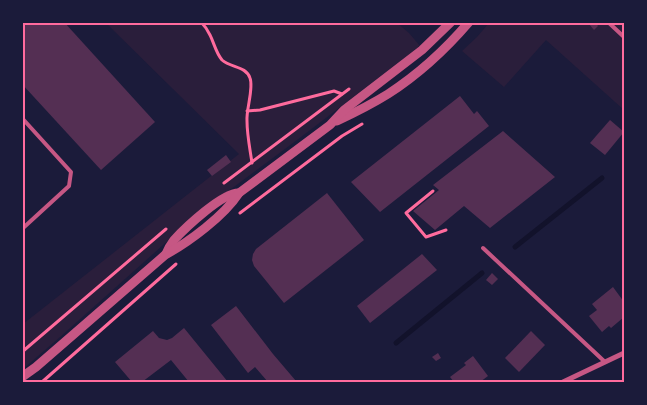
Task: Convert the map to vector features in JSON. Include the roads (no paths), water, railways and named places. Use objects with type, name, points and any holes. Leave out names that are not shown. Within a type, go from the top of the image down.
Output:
[{"type":"street","points":[[330,125],[344,110],[422,50],[451,22]]},
{"type":"street","points":[[22,377],[165,255],[181,246],[203,229],[232,203],[239,193],[330,125],[377,101],[396,88],[434,59],[469,22]]},
{"type":"street","points":[[563,382],[624,353]]},
{"type":"street","points":[[22,382],[36,367]]},
{"type":"lane","points":[[608,22],[624,37]]},
{"type":"lane","points":[[22,118],[71,172],[69,186],[22,229]]},
{"type":"lane","points":[[483,248],[605,362]]},
{"type":"waterway","points":[[515,247],[602,178]]},
{"type":"waterway","points":[[396,343],[482,273]]}]
